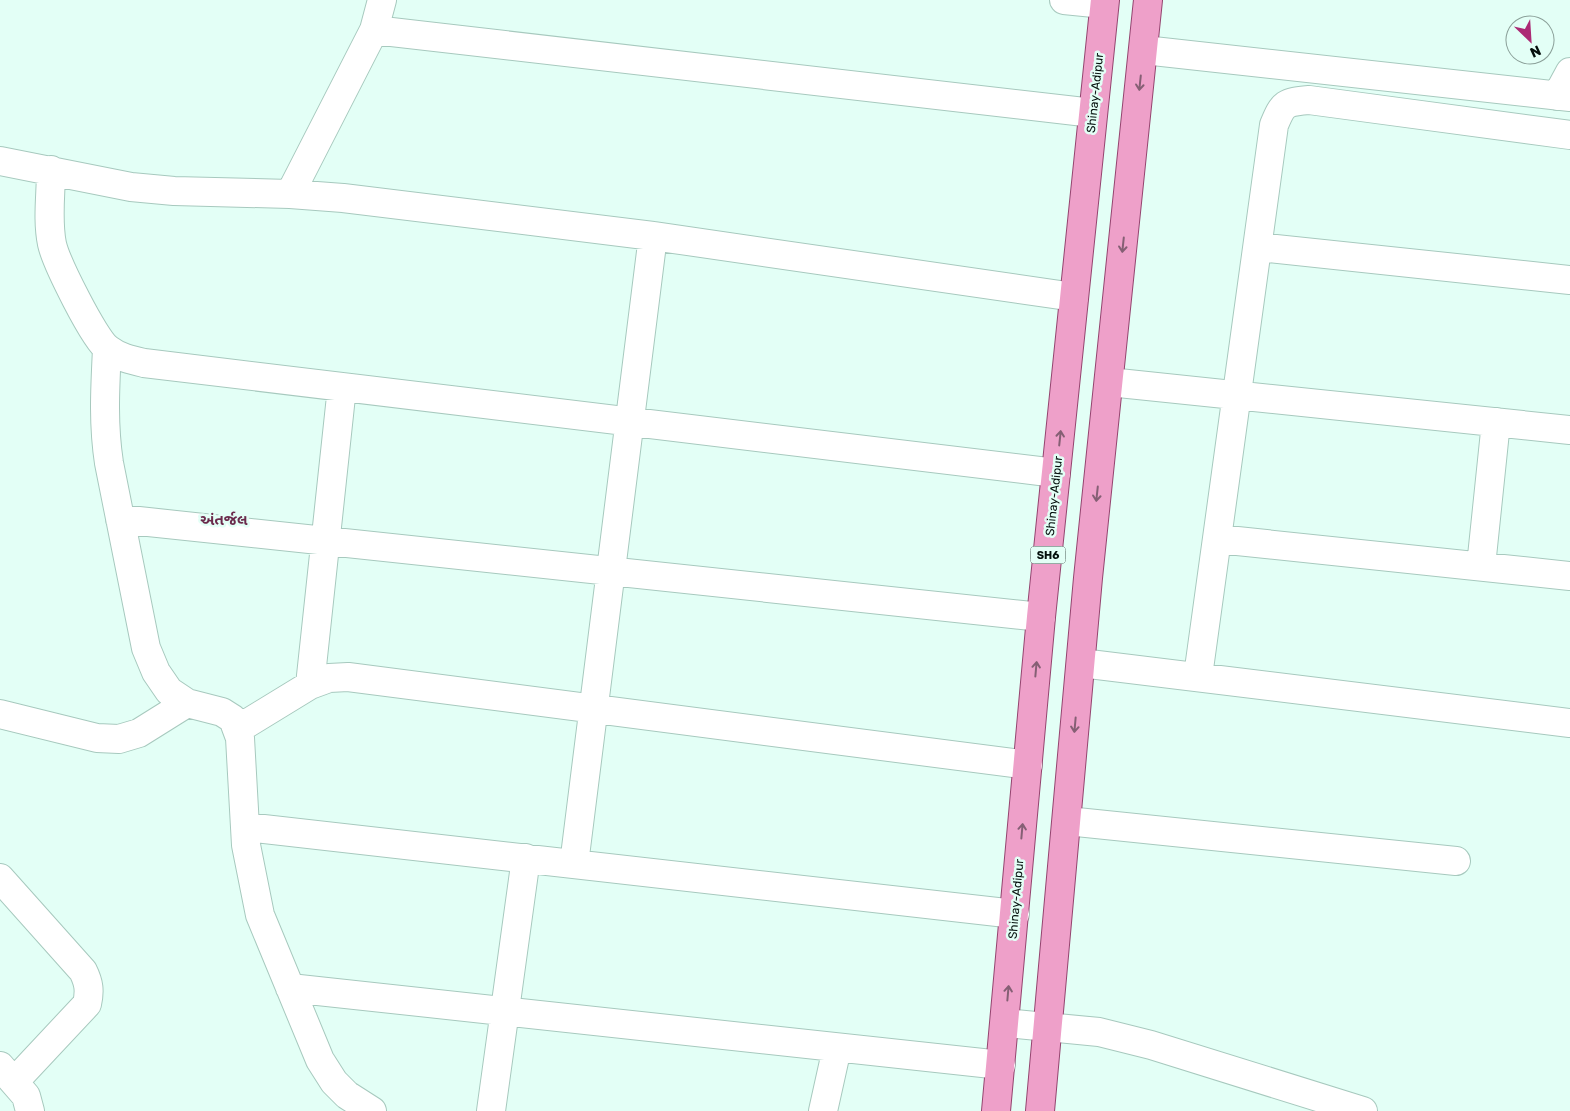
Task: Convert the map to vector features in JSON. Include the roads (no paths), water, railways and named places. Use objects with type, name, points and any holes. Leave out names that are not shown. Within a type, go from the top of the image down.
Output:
[{"type":"main road","points":[[1040,1111],[1081,663],[1148,0]]},
{"type":"main road","name":"Shinay-Adipur","points":[[996,1111],[1041,617],[1104,2]]},
{"type":"street","points":[[290,194],[374,30],[382,0]]},
{"type":"street","points":[[1064,0],[1104,2]]},
{"type":"street","points":[[374,30],[1093,113]]},
{"type":"street","points":[[1144,50],[1563,96],[1570,72]]},
{"type":"street","points":[[1198,676],[1274,126],[1281,109],[1290,102],[1309,100],[1570,135]]},
{"type":"street","points":[[0,160],[131,187],[232,193],[290,194],[352,199],[653,236],[1074,297]]},
{"type":"street","points":[[51,170],[50,228],[52,245],[95,335],[107,349],[123,358],[144,363],[1056,473]]},
{"type":"street","points":[[574,864],[653,236]]},
{"type":"street","points":[[1258,247],[1570,280]]},
{"type":"street","points":[[107,349],[104,406],[105,434],[109,463],[146,648],[156,672],[169,691],[186,703],[222,712],[233,719],[238,729],[250,871],[260,915],[320,1060],[334,1082],[347,1095],[372,1111]]},
{"type":"street","points":[[1109,382],[1570,430]]},
{"type":"street","points":[[310,685],[342,387]]},
{"type":"street","points":[[1481,566],[1496,422]]},
{"type":"street","points":[[120,519],[1041,617]]},
{"type":"street","points":[[1218,538],[1570,576]]},
{"type":"street","points":[[1081,663],[1570,723]]},
{"type":"street","points":[[238,729],[310,685],[329,678],[348,677],[1028,765]]},
{"type":"street","points":[[0,714],[97,738],[120,739],[139,733],[186,703]]},
{"type":"street","points":[[1067,820],[1456,861]]},
{"type":"street","points":[[246,826],[1015,914]]},
{"type":"street","points":[[491,1111],[526,858]]},
{"type":"street","points":[[0,878],[82,971],[88,982],[87,1004],[7,1074],[26,1096],[30,1111]]},
{"type":"street","points":[[290,988],[1001,1065]]},
{"type":"street","points":[[1005,1023],[1099,1032],[1151,1045],[1363,1111]]},
{"type":"street","points":[[823,1111],[838,1048]]},
{"type":"district","name":"અંતર્જલ","points":[[224,520]]}]
